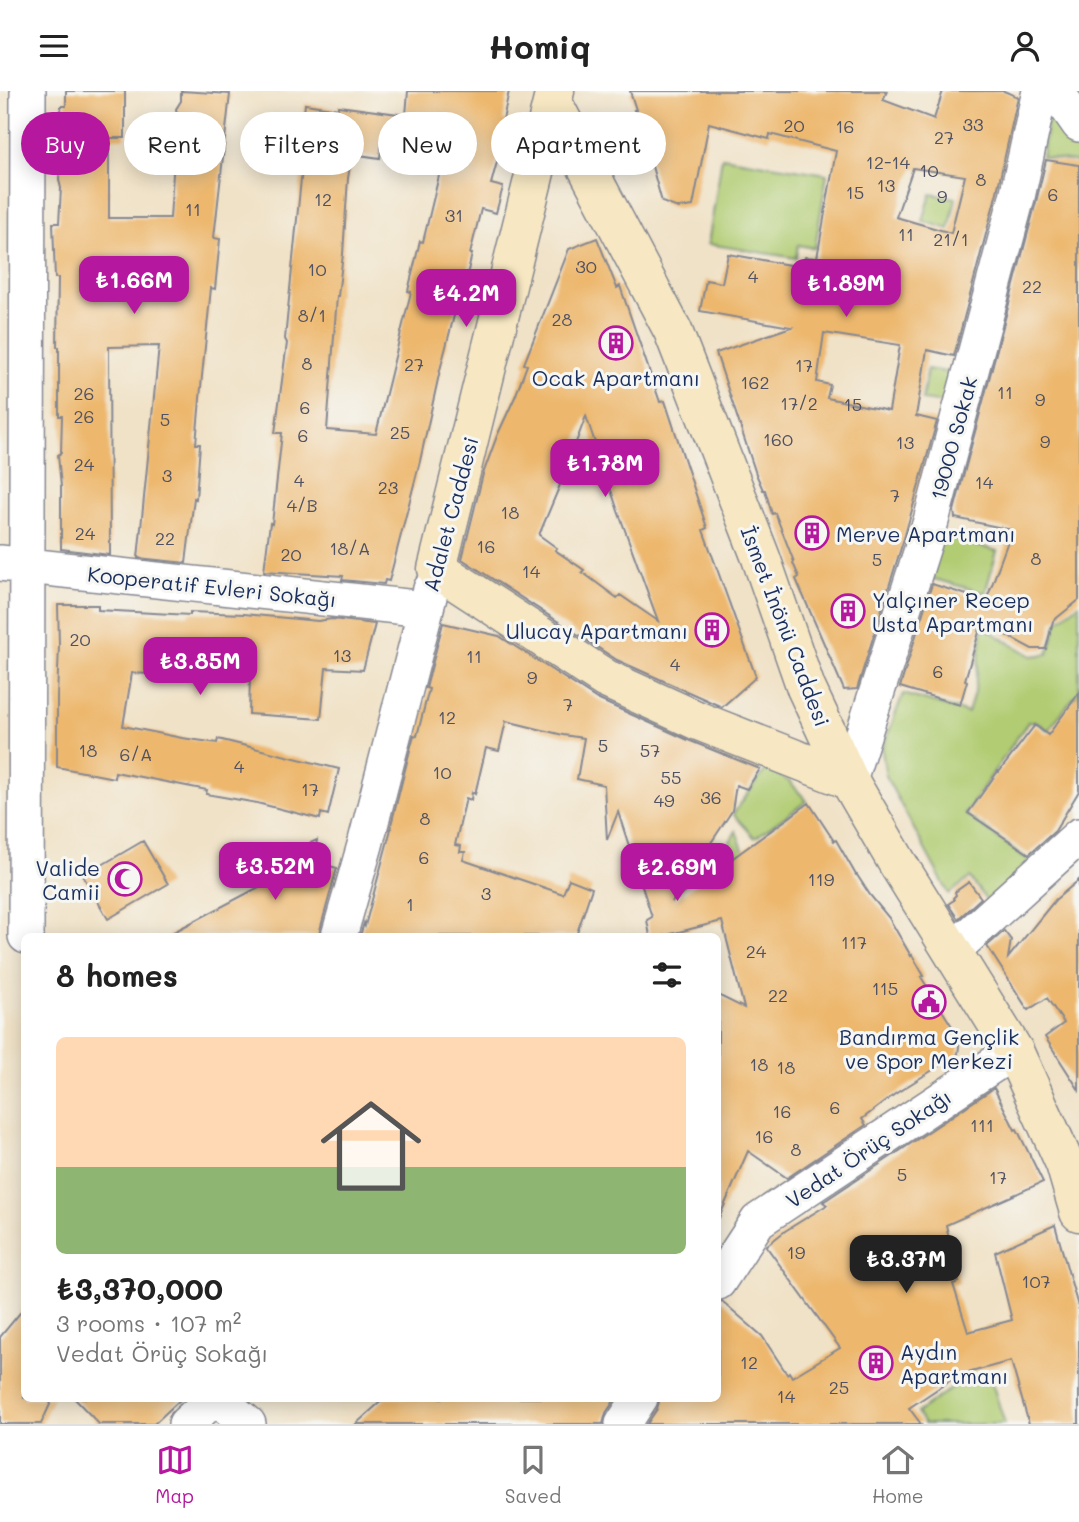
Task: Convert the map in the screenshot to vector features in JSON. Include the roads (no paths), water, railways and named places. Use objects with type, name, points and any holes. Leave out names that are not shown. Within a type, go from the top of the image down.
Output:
[{"type":"main road","name":"İsmet İnönü Caddesi","points":[[554,97],[673,331],[761,558],[806,688],[849,780],[1014,1051],[1065,1164],[1079,1212]]},
{"type":"main road","name":"Adalet Caddesi","points":[[437,569],[554,97]]},
{"type":"main road","points":[[437,569],[606,679],[696,720],[849,780]]},
{"type":"street","points":[[26,933],[13,564],[28,91]]},
{"type":"street","name":"19000 Sokak","points":[[849,780],[931,521],[1017,197],[1040,91]]},
{"type":"street","points":[[1056,91],[1079,124]]},
{"type":"street","name":"Kooperatif Evleri Sokağı","points":[[13,564],[425,609]]},
{"type":"street","name":"Adalet Caddesi","points":[[340,933],[437,569]]},
{"type":"street","points":[[952,951],[1079,836]]},
{"type":"street","name":"Vedat Örüç Sokağı","points":[[721,1277],[758,1221],[1014,1051]]},
{"type":"street","points":[[186,1424],[211,1402]]},
{"type":"street","points":[[221,1402],[248,1424]]},
{"type":"street","points":[[623,1424],[637,1402]]},
{"type":"place","name":"Ocak Apartmanı","points":[[616,343]]},
{"type":"place","name":"Merve Apartmanı","points":[[812,533]]},
{"type":"place","name":"Yalçıner Recep Usta Apartmanı","points":[[848,611]]},
{"type":"place","name":"Ulucay Apartmanı","points":[[712,630]]},
{"type":"place","name":"Valide Camii","points":[[125,879]]},
{"type":"place","name":"Bandırma Gençlik ve Spor Merkezi","points":[[929,1002]]},
{"type":"place","name":"Aydın Apartmanı","points":[[876,1363]]}]
